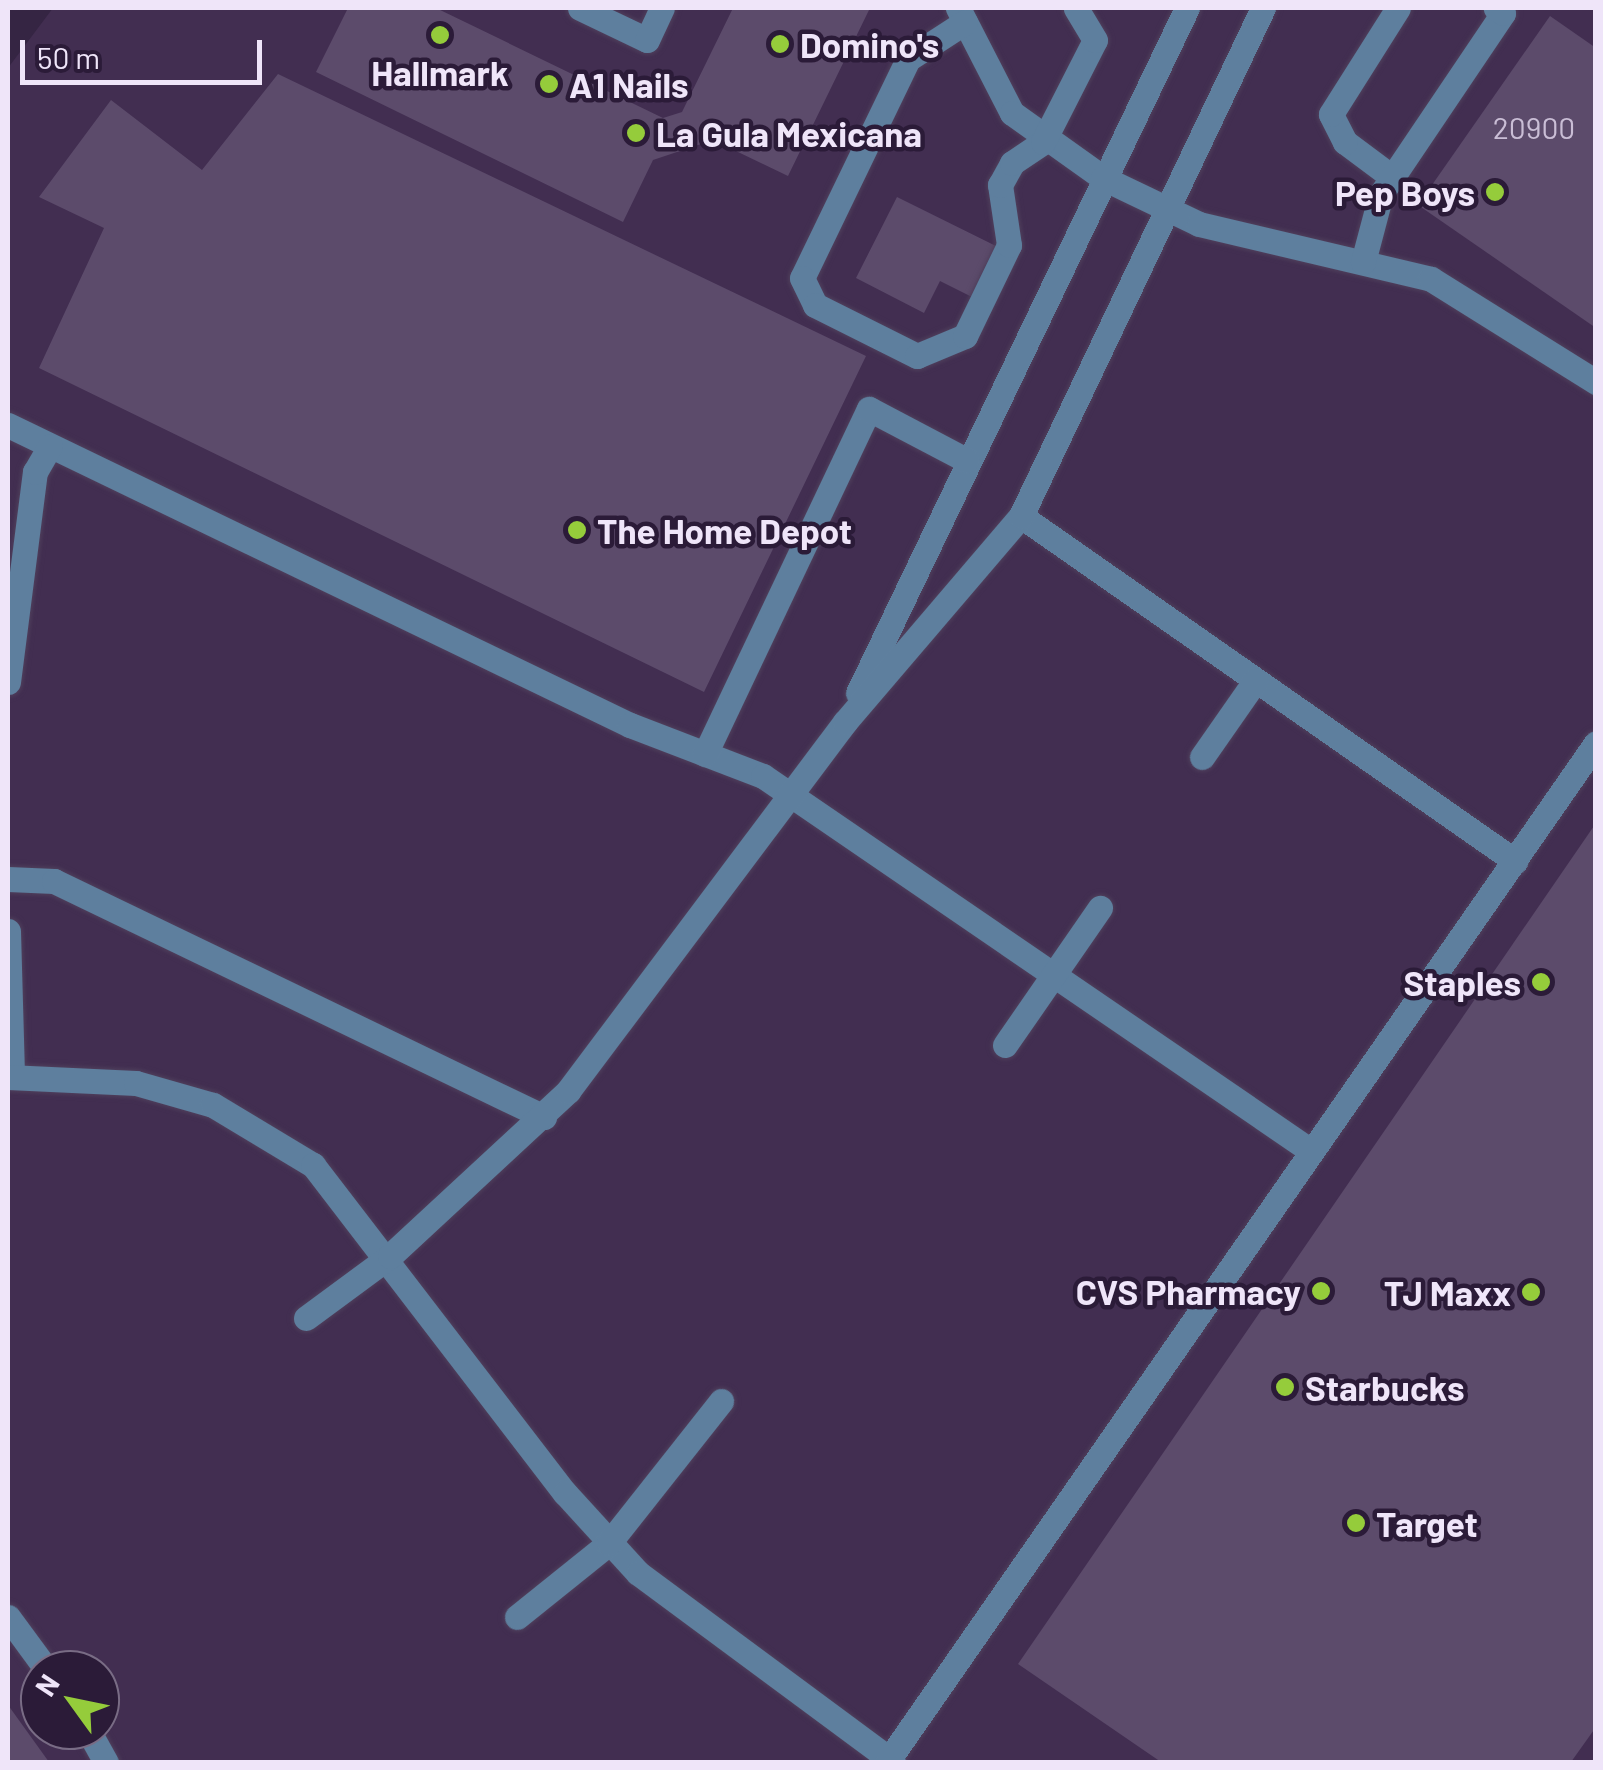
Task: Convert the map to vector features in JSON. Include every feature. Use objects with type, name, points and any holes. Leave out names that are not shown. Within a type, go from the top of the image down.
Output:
[{"type":"lane","points":[[580,8],[646,40],[662,8]]},
{"type":"lane","points":[[1076,8],[1095,40],[1044,142],[1012,163],[1000,186],[1009,245],[966,336],[940,353],[917,356],[804,292],[802,278],[908,59],[962,15],[1012,113],[1044,142],[1103,178],[1166,210],[1363,262],[1472,298],[1596,382]]},
{"type":"lane","points":[[845,722],[966,460],[1187,8]]},
{"type":"lane","points":[[306,1318],[390,1256],[544,1117],[845,722],[1021,516],[1263,8]]},
{"type":"lane","points":[[1392,177],[1344,142],[1331,114],[1398,8]]},
{"type":"lane","points":[[1363,262],[1392,177],[1504,13],[1496,8]]},
{"type":"lane","points":[[705,754],[869,410],[966,460]]},
{"type":"lane","points":[[8,425],[792,794],[1310,1151]]},
{"type":"lane","points":[[8,682],[35,472],[50,446]]},
{"type":"lane","points":[[1021,516],[1515,862]]},
{"type":"lane","points":[[1202,757],[1254,681]]},
{"type":"lane","points":[[8,931],[10,1077],[136,1082],[213,1105],[313,1165],[390,1256],[609,1543],[890,1762],[1596,742]]},
{"type":"lane","points":[[8,880],[54,881],[544,1117]]},
{"type":"lane","points":[[1005,1045],[1100,908]]},
{"type":"lane","points":[[517,1616],[609,1543],[721,1401]]},
{"type":"lane","points":[[8,1617],[32,1650]]},
{"type":"shaded area","points":[[53,8],[1595,8],[1595,1762],[8,1762],[8,68]]},
{"type":"building","points":[[348,8],[436,8],[663,118],[682,112],[733,8],[870,8],[788,176],[713,140],[653,160],[623,222],[316,72]]},
{"type":"building","points":[[1550,16],[1596,48],[1596,328],[1418,205]]},
{"type":"building","name":"The Home Depot","points":[[278,74],[866,356],[704,692],[39,368],[104,228],[39,197],[111,100],[202,170]]},
{"type":"building","points":[[897,197],[1000,248],[974,298],[940,281],[924,313],[856,278]]},
{"type":"building","name":"Target","points":[[1596,823],[1596,1727],[1571,1762],[1161,1762],[1018,1664]]},
{"type":"building","points":[[8,1705],[20,1722],[20,1750],[40,1750],[49,1762],[8,1762]]},
{"type":"place","name":"Hallmark","points":[[440,35]]},
{"type":"place","name":"Domino's","points":[[780,44]]},
{"type":"place","name":"A1 Nails","points":[[549,84]]},
{"type":"place","name":"La Gula Mexicana","points":[[636,133]]},
{"type":"place","name":"Pep Boys","points":[[1495,192]]},
{"type":"place","name":"The Home Depot","points":[[577,530]]},
{"type":"place","name":"Staples","points":[[1541,982]]},
{"type":"place","name":"CVS Pharmacy","points":[[1321,1291]]},
{"type":"place","name":"TJ Maxx","points":[[1531,1292]]},
{"type":"place","name":"Starbucks","points":[[1285,1387]]},
{"type":"place","name":"Target","points":[[1356,1523]]}]
